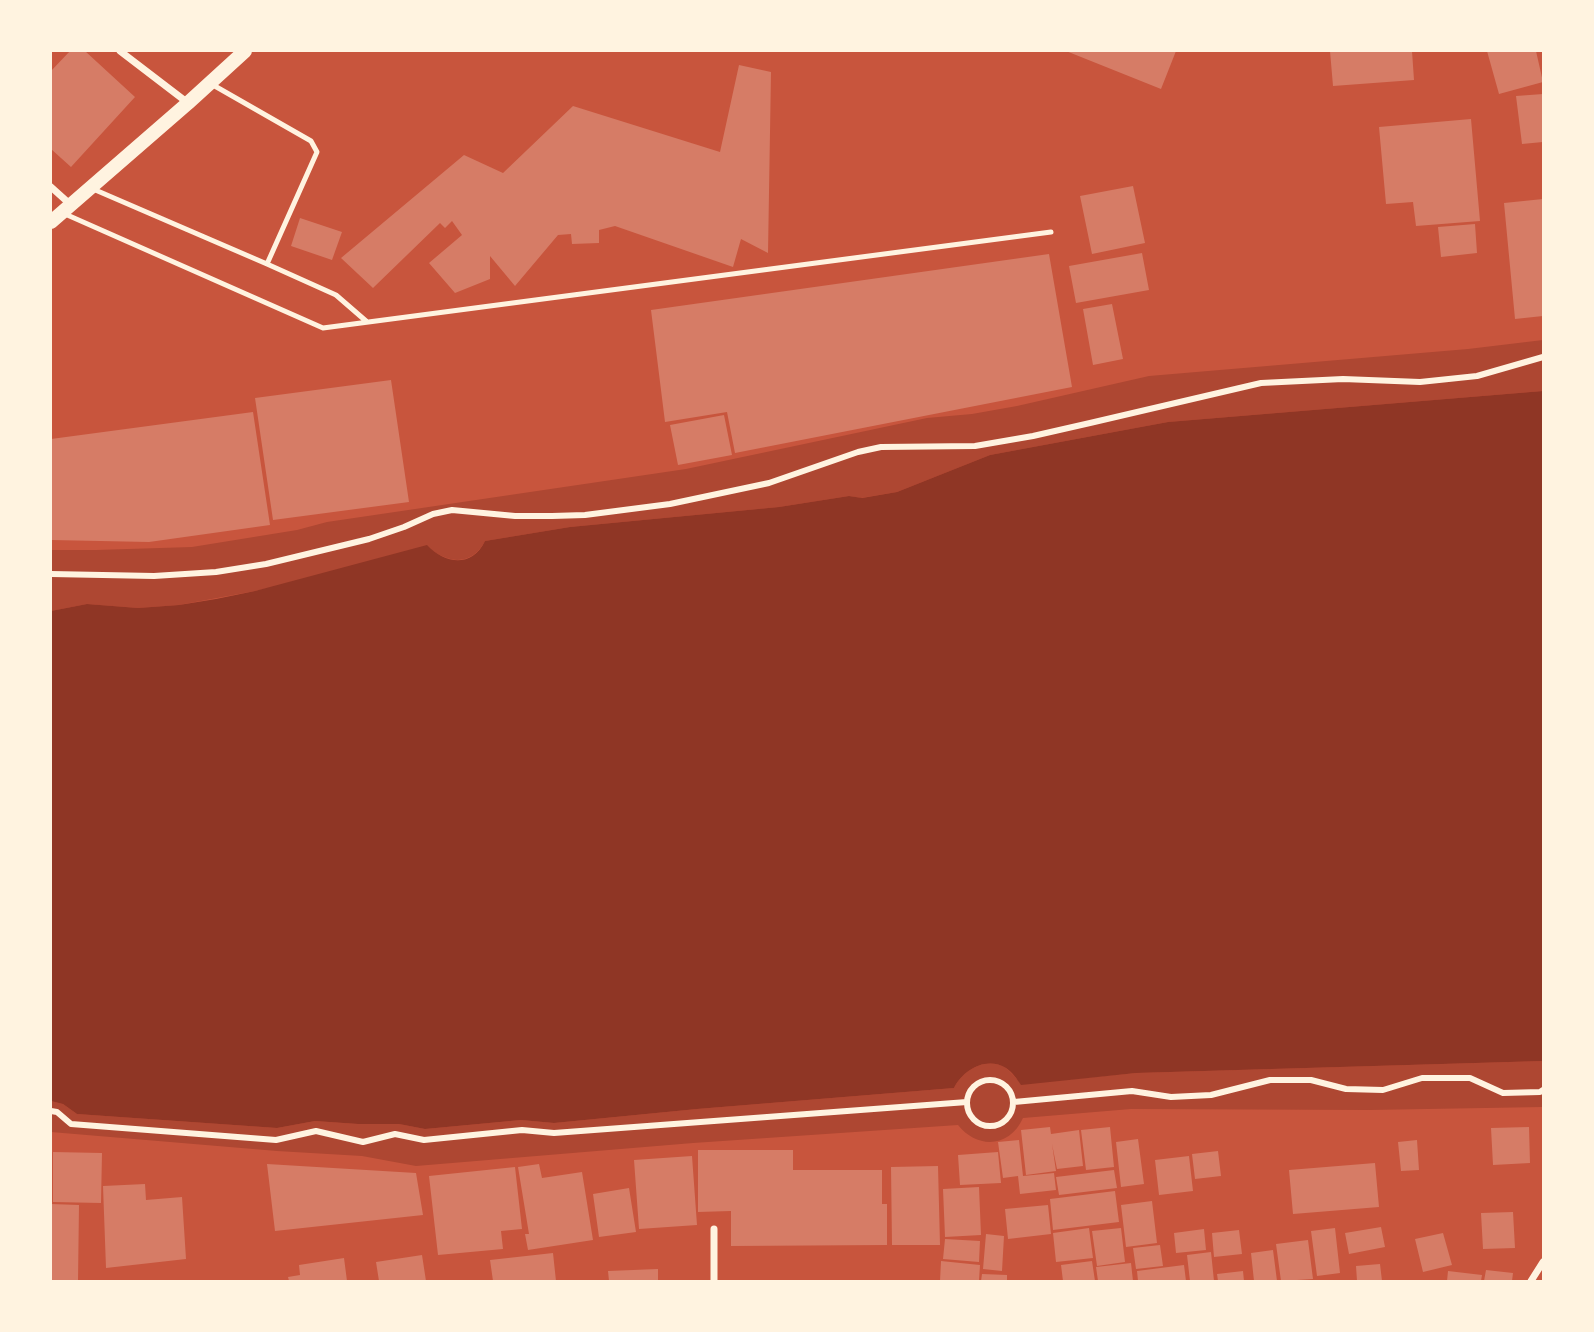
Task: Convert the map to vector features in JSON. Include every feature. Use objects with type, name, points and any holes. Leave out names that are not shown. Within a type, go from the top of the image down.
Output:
[{"type":"main road","points":[[61,213],[245,51]]},
{"type":"street","points":[[120,51],[188,103]]},
{"type":"street","points":[[51,187],[61,213]]},
{"type":"street","points":[[51,574],[154,576],[241,568],[369,539],[433,514],[452,510],[515,516],[552,516],[659,506],[769,483],[858,452],[881,447],[975,446],[1033,436],[1261,383],[1343,379],[1420,382],[1477,376],[1543,357]]},
{"type":"street","points":[[1014,1101],[1132,1091],[1171,1097],[1210,1096],[1270,1080],[1311,1080],[1346,1089],[1383,1090],[1422,1078],[1469,1078],[1503,1093],[1543,1090]]},
{"type":"street","points":[[987,1080],[1003,1084],[1009,1089],[1014,1101],[1008,1118],[996,1126],[982,1125],[975,1121],[967,1102],[973,1087],[987,1080]]},
{"type":"street","points":[[51,1111],[57,1112],[71,1124],[276,1140],[316,1130],[363,1142],[395,1134],[424,1140],[522,1130],[554,1133],[967,1102]]},
{"type":"street","points":[[713,1281],[714,1229]]},
{"type":"street","points":[[1531,1281],[1543,1262]]},
{"type":"lane","points":[[210,83],[312,141],[317,152],[267,264]]},
{"type":"lane","points":[[91,188],[336,295],[366,321]]},
{"type":"lane","points":[[61,213],[323,328],[1051,232]]},
{"type":"shaded area","points":[[1543,340],[1543,391],[1168,422],[990,455],[897,492],[779,507],[570,527],[485,541],[469,558],[455,560],[433,551],[255,591],[179,605],[138,608],[87,604],[51,611],[51,550],[192,547],[297,530],[327,522],[686,469],[927,418],[1017,406],[1149,376],[1468,349]]},
{"type":"shaded area","points":[[1543,391],[1543,1061],[1136,1073],[1021,1085],[1006,1068],[983,1064],[969,1071],[954,1088],[554,1123],[521,1120],[425,1129],[399,1124],[315,1121],[277,1128],[77,1114],[63,1104],[51,1101],[51,611],[87,604],[138,608],[216,599],[427,545],[442,556],[458,560],[473,556],[485,541],[570,527],[779,507],[849,496],[862,498],[897,492],[990,455],[1168,422]]},
{"type":"shaded area","points":[[1543,1061],[1543,1107],[1369,1110],[1131,1109],[1023,1118],[1010,1135],[993,1142],[975,1139],[958,1125],[416,1166],[362,1156],[51,1132],[51,1101],[63,1104],[77,1114],[277,1128],[315,1121],[399,1124],[425,1129],[521,1120],[554,1123],[954,1088],[969,1071],[983,1064],[1006,1068],[1021,1084],[1136,1073]]},
{"type":"building","points":[[70,51],[85,51],[135,97],[71,167],[51,149],[51,71]]},
{"type":"building","points":[[1066,51],[1176,51],[1161,89]]},
{"type":"building","points":[[1330,51],[1412,51],[1414,80],[1333,86]]},
{"type":"building","points":[[1487,51],[1536,51],[1543,82],[1499,94]]},
{"type":"building","points":[[739,65],[771,72],[768,253],[741,239],[733,267],[615,226],[599,230],[599,243],[572,244],[571,234],[558,235],[515,286],[490,256],[490,279],[455,293],[429,263],[462,235],[452,221],[445,228],[440,223],[373,288],[341,258],[464,155],[503,173],[573,106],[720,152]]},
{"type":"building","points":[[1543,94],[1543,142],[1522,144],[1516,96]]},
{"type":"building","points":[[1471,119],[1480,221],[1416,226],[1413,202],[1386,204],[1379,127]]},
{"type":"building","points":[[1133,186],[1145,243],[1092,254],[1080,196]]},
{"type":"building","points":[[1543,199],[1543,316],[1515,319],[1504,203]]},
{"type":"building","points":[[300,218],[342,232],[332,260],[291,246]]},
{"type":"building","points":[[1475,224],[1477,253],[1441,257],[1438,227]]},
{"type":"building","points":[[1142,253],[1149,290],[1076,303],[1069,266]]},
{"type":"building","points":[[1049,254],[1072,387],[735,453],[727,412],[665,422],[651,310]]},
{"type":"building","points":[[1112,304],[1123,359],[1093,365],[1083,309]]},
{"type":"building","points":[[391,380],[409,502],[273,520],[255,398]]},
{"type":"building","points":[[253,412],[270,525],[149,542],[51,540],[51,439]]},
{"type":"building","points":[[724,415],[732,455],[678,465],[670,425]]},
{"type":"building","points":[[1050,1127],[1051,1134],[1079,1130],[1083,1166],[1057,1169],[1052,1144],[1056,1171],[1026,1175],[1021,1130]]},
{"type":"building","points":[[1110,1127],[1114,1167],[1086,1170],[1081,1130]]},
{"type":"building","points":[[1529,1127],[1530,1163],[1493,1165],[1491,1128]]},
{"type":"building","points":[[1138,1139],[1144,1184],[1121,1187],[1116,1142]]},
{"type":"building","points":[[1019,1140],[1023,1176],[1054,1173],[1056,1190],[1020,1194],[1018,1176],[1003,1178],[998,1142]]},
{"type":"building","points":[[1417,1140],[1419,1170],[1401,1171],[1398,1142]]},
{"type":"building","points":[[698,1150],[793,1150],[793,1170],[882,1170],[882,1204],[887,1204],[887,1245],[731,1246],[731,1211],[698,1212]]},
{"type":"building","points":[[1218,1151],[1221,1176],[1195,1179],[1192,1154]]},
{"type":"building","points":[[53,1152],[102,1153],[101,1203],[53,1202]]},
{"type":"building","points":[[998,1152],[1001,1183],[960,1185],[958,1155]]},
{"type":"building","points":[[692,1156],[697,1225],[639,1229],[634,1160]]},
{"type":"building","points":[[1189,1156],[1193,1191],[1159,1195],[1155,1160]]},
{"type":"building","points":[[1375,1163],[1379,1207],[1293,1214],[1289,1170]]},
{"type":"building","points":[[267,1164],[416,1173],[423,1215],[275,1231]]},
{"type":"building","points":[[539,1164],[542,1178],[582,1172],[593,1240],[528,1250],[525,1234],[529,1234],[518,1167]]},
{"type":"building","points":[[938,1166],[940,1245],[892,1245],[891,1167]]},
{"type":"building","points":[[515,1167],[522,1229],[501,1231],[503,1249],[438,1255],[429,1176]]},
{"type":"building","points":[[1114,1170],[1117,1188],[1059,1195],[1056,1177]]},
{"type":"building","points":[[145,1184],[146,1200],[182,1197],[186,1259],[106,1268],[103,1186]]},
{"type":"building","points":[[979,1187],[981,1235],[945,1237],[943,1189]]},
{"type":"building","points":[[629,1188],[636,1232],[599,1237],[593,1194]]},
{"type":"building","points":[[1115,1191],[1119,1222],[1053,1230],[1050,1199]]},
{"type":"building","points":[[1152,1201],[1157,1243],[1126,1247],[1121,1205]]},
{"type":"building","points":[[51,1204],[79,1205],[78,1281],[51,1281]]},
{"type":"building","points":[[1048,1205],[1051,1234],[1008,1239],[1005,1209]]},
{"type":"building","points":[[1513,1212],[1515,1248],[1483,1249],[1481,1213]]},
{"type":"building","points":[[1381,1227],[1385,1247],[1349,1254],[1345,1233]]},
{"type":"building","points":[[1089,1228],[1093,1258],[1056,1262],[1053,1233]]},
{"type":"building","points":[[1121,1228],[1125,1262],[1097,1266],[1092,1231]]},
{"type":"building","points":[[1335,1228],[1340,1273],[1317,1276],[1311,1231]]},
{"type":"building","points":[[1204,1229],[1206,1250],[1176,1253],[1174,1233]]},
{"type":"building","points":[[1239,1230],[1242,1254],[1214,1257],[1212,1233]]},
{"type":"building","points":[[1443,1233],[1452,1265],[1423,1272],[1415,1239]]},
{"type":"building","points":[[986,1234],[1004,1236],[1002,1271],[983,1269]]},
{"type":"building","points":[[945,1239],[980,1241],[979,1262],[943,1259]]},
{"type":"building","points":[[1308,1240],[1313,1279],[1281,1281],[1276,1244]]},
{"type":"building","points":[[1160,1245],[1163,1266],[1136,1269],[1133,1248]]},
{"type":"building","points":[[1273,1250],[1277,1281],[1254,1281],[1251,1253]]},
{"type":"building","points":[[1211,1252],[1214,1281],[1190,1281],[1187,1255]]},
{"type":"building","points":[[553,1253],[556,1281],[493,1281],[490,1260]]},
{"type":"building","points":[[422,1255],[426,1281],[379,1281],[376,1262]]},
{"type":"building","points":[[344,1258],[347,1281],[289,1281],[288,1277],[300,1275],[299,1265]]},
{"type":"building","points":[[941,1261],[980,1265],[979,1281],[940,1281]]},
{"type":"building","points":[[1092,1261],[1095,1281],[1063,1281],[1061,1265]]},
{"type":"building","points":[[1131,1263],[1133,1281],[1098,1281],[1096,1267]]},
{"type":"building","points":[[1380,1264],[1382,1281],[1357,1281],[1356,1266]]},
{"type":"building","points":[[1184,1265],[1186,1281],[1138,1281],[1137,1271]]},
{"type":"building","points":[[658,1269],[658,1281],[609,1281],[608,1271]]},
{"type":"building","points":[[1486,1270],[1513,1273],[1512,1281],[1484,1281]]},
{"type":"building","points":[[1243,1271],[1244,1281],[1218,1281],[1217,1274]]},
{"type":"building","points":[[1448,1271],[1482,1275],[1481,1281],[1447,1281]]},
{"type":"building","points":[[982,1274],[1007,1275],[1007,1281],[981,1281]]}]
